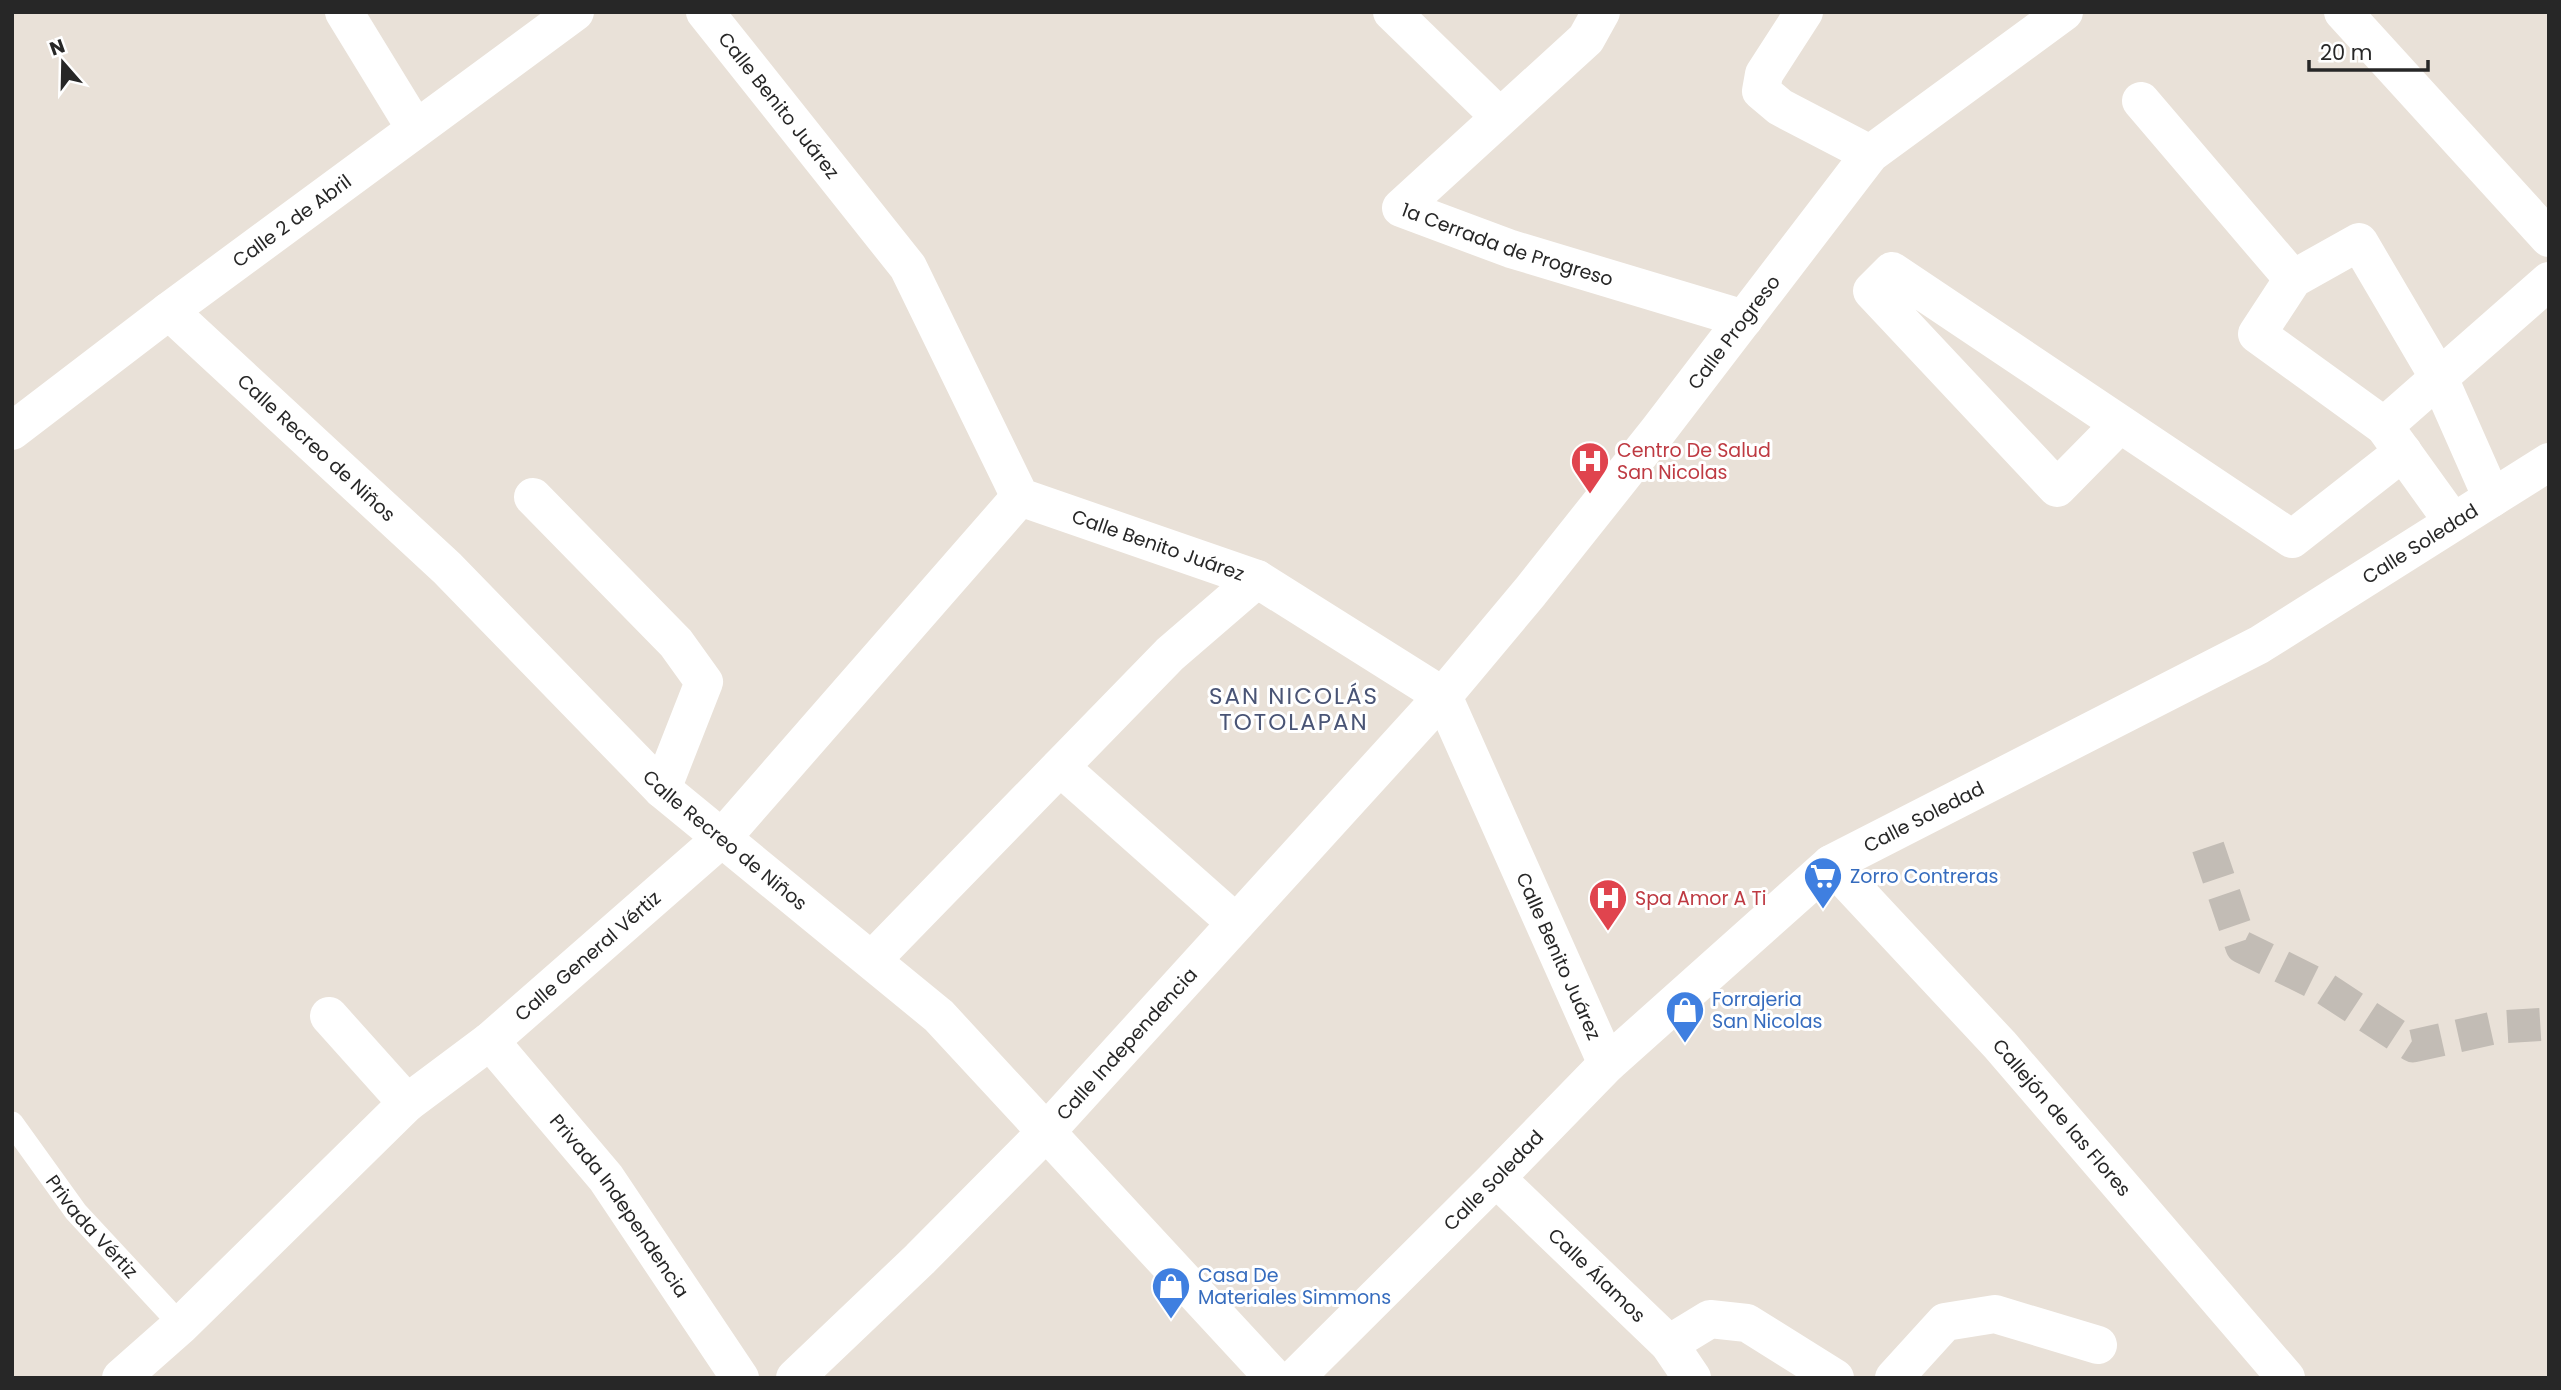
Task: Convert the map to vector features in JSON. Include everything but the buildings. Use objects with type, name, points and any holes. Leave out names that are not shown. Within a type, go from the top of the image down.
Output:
[{"type":"street","points":[[344,12],[415,128]]},
{"type":"street","name":"Calle 2 de Abril","points":[[12,431],[169,311],[575,12]]},
{"type":"street","name":"Calle Benito Juárez","points":[[705,12],[908,267],[1020,497],[1257,579],[1443,696],[1607,1064]]},
{"type":"street","points":[[1392,12],[1499,116]]},
{"type":"street","name":"1a Cerrada de Progreso","points":[[1601,12],[1586,39],[1401,208],[1511,249],[1744,319]]},
{"type":"street","points":[[1804,12],[1763,74],[1761,91],[1780,107],[1870,154]]},
{"type":"street","name":"Calle Progreso","points":[[1443,696],[1581,528],[1870,154],[2064,12]]},
{"type":"street","points":[[2343,12],[2549,238]]},
{"type":"street","points":[[2141,101],[2293,279]]},
{"type":"street","points":[[2453,522],[2393,439],[2257,334],[2293,279],[2359,242],[2439,378],[2492,498]]},
{"type":"street","points":[[2120,424],[2057,488],[1872,291],[1892,271],[2292,539],[2393,439],[2439,378],[2549,281]]},
{"type":"street","name":"Calle Recreo de Niños","points":[[169,311],[447,568],[662,789],[939,1016],[1046,1132],[1298,1375]]},
{"type":"street","name":"Calle Soledad","points":[[1298,1375],[1607,1064],[1831,864],[2259,645],[2549,462]]},
{"type":"street","points":[[533,497],[676,643],[704,682],[662,789]]},
{"type":"street","name":"Calle General Vértiz","points":[[121,1378],[181,1325],[407,1103],[490,1041],[722,838],[1020,497]]},
{"type":"street","points":[[872,960],[1170,654],[1257,579]]},
{"type":"street","name":"Calle Independencia","points":[[795,1378],[920,1259],[1046,1132],[1443,696]]},
{"type":"street","points":[[1060,766],[1236,923]]},
{"type":"street","name":"Callejón de las Flores","points":[[1831,864],[2000,1045],[2286,1378]]},
{"type":"street","points":[[329,1016],[407,1103]]},
{"type":"street","name":"Privada Independencia","points":[[490,1041],[606,1178],[740,1378]]},
{"type":"street","name":"Calle Álamos","points":[[1496,1178],[1669,1344],[1692,1378]]},
{"type":"street","points":[[1894,1378],[1945,1322],[1996,1314],[2098,1345]]},
{"type":"street","points":[[1669,1344],[1710,1319],[1747,1323],[1835,1378]]},
{"type":"lane","name":"Privada Vértiz","points":[[12,1123],[76,1212],[181,1325]]},
{"type":"tunnel","points":[[2208,847],[2242,947],[2321,986],[2413,1046],[2498,1027],[2549,1024]]},
{"type":"place","name":"Centro De Salud San Nicolas","points":[[1590,495]]},
{"type":"place","name":"Zorro Contreras","points":[[1823,910]]},
{"type":"place","name":"Spa Amor A Ti","points":[[1608,932]]},
{"type":"place","name":"Forrajeria San Nicolas","points":[[1685,1044]]},
{"type":"place","name":"Casa De Materiales Simmons","points":[[1171,1320]]},
{"type":"district","name":"SAN NICOLÁS TOTOLAPAN","points":[[1294,709]]}]
